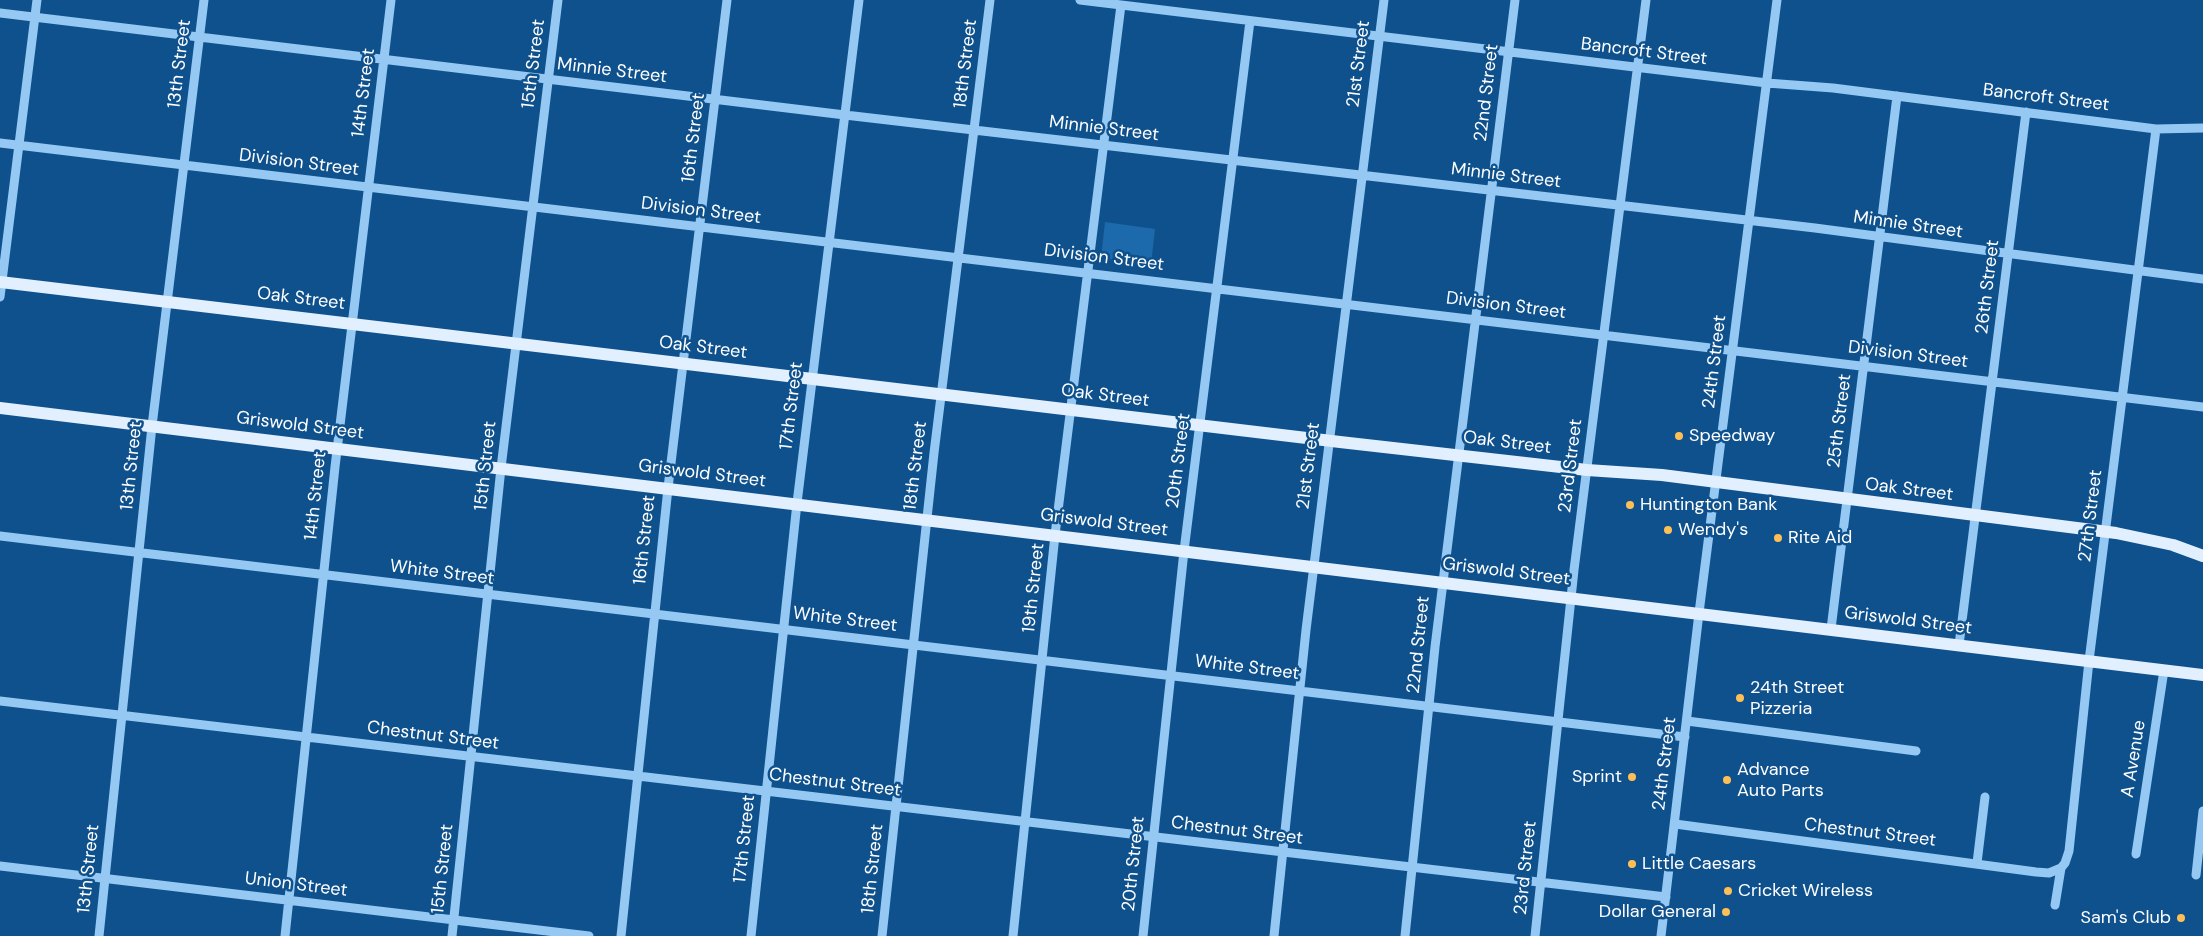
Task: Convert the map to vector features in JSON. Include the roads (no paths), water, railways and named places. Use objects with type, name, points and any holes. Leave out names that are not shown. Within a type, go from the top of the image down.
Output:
[{"type":"main road","name":"Oak Street","points":[[1,282],[1329,441],[1587,470],[1662,475],[2106,532],[2173,545],[2203,556]]},
{"type":"main road","name":"Griswold Street","points":[[0,408],[926,518],[1959,646],[2203,674]]},
{"type":"street","points":[[0,297],[37,0]]},
{"type":"street","name":"13th Street","points":[[98,936],[152,426],[204,0]]},
{"type":"street","name":"14th Street","points":[[286,936],[337,447],[391,0]]},
{"type":"street","name":"15th Street","points":[[452,936],[516,344],[558,0]]},
{"type":"street","name":"16th Street","points":[[620,936],[668,488],[727,0]]},
{"type":"street","name":"17th Street","points":[[751,936],[797,503],[859,0]]},
{"type":"street","name":"18th Street","points":[[882,936],[926,518],[990,0]]},
{"type":"street","name":"Bancroft Street","points":[[1080,0],[1767,83],[1833,88],[2156,129],[2203,128]]},
{"type":"street","name":"21st Street","points":[[1274,936],[1313,565],[1384,0]]},
{"type":"street","name":"22nd Street","points":[[1405,936],[1442,582],[1514,0]]},
{"type":"street","name":"23rd Street","points":[[1535,936],[1587,470],[1646,0]]},
{"type":"street","name":"24th Street","points":[[1661,936],[1699,613],[1777,0]]},
{"type":"street","name":"19th Street","points":[[1013,936],[1055,534],[1121,5]]},
{"type":"street","name":"Minnie Street","points":[[0,13],[844,115],[1750,220],[2203,280]]},
{"type":"street","name":"20th Street","points":[[1143,936],[1184,551],[1250,21]]},
{"type":"street","name":"25th Street","points":[[1831,630],[1896,96]]},
{"type":"street","name":"26th Street","points":[[1959,646],[2026,112]]},
{"type":"street","name":"27th Street","points":[[2055,905],[2061,868],[2069,851],[2089,661],[2156,129]]},
{"type":"street","name":"Division Street","points":[[0,143],[1733,349],[2203,407]]},
{"type":"street","name":"White Street","points":[[0,536],[1685,737]]},
{"type":"street","name":"A Avenue","points":[[2136,854],[2164,670]]},
{"type":"street","name":"Chestnut Street","points":[[0,700],[1666,897]]},
{"type":"street","points":[[1687,720],[1916,750]]},
{"type":"street","points":[[1978,863],[1985,797]]},
{"type":"street","points":[[2196,875],[2203,811]]},
{"type":"street","name":"Chestnut Street","points":[[1675,824],[2043,872],[2061,868]]},
{"type":"street","name":"Union Street","points":[[0,866],[589,936]]},
{"type":"place","name":"Speedway","points":[[1679,436]]},
{"type":"place","name":"Huntington Bank","points":[[1630,505]]},
{"type":"place","name":"Wendy's","points":[[1668,530]]},
{"type":"place","name":"Rite Aid","points":[[1778,538]]},
{"type":"place","name":"24th Street Pizzeria","points":[[1740,698]]},
{"type":"place","name":"Sprint","points":[[1632,777]]},
{"type":"place","name":"Advance Auto Parts","points":[[1727,780]]},
{"type":"place","name":"Little Caesars","points":[[1632,864]]},
{"type":"place","name":"Cricket Wireless","points":[[1728,891]]},
{"type":"place","name":"Dollar General","points":[[1726,912]]},
{"type":"place","name":"Sam's Club","points":[[2181,918]]}]
